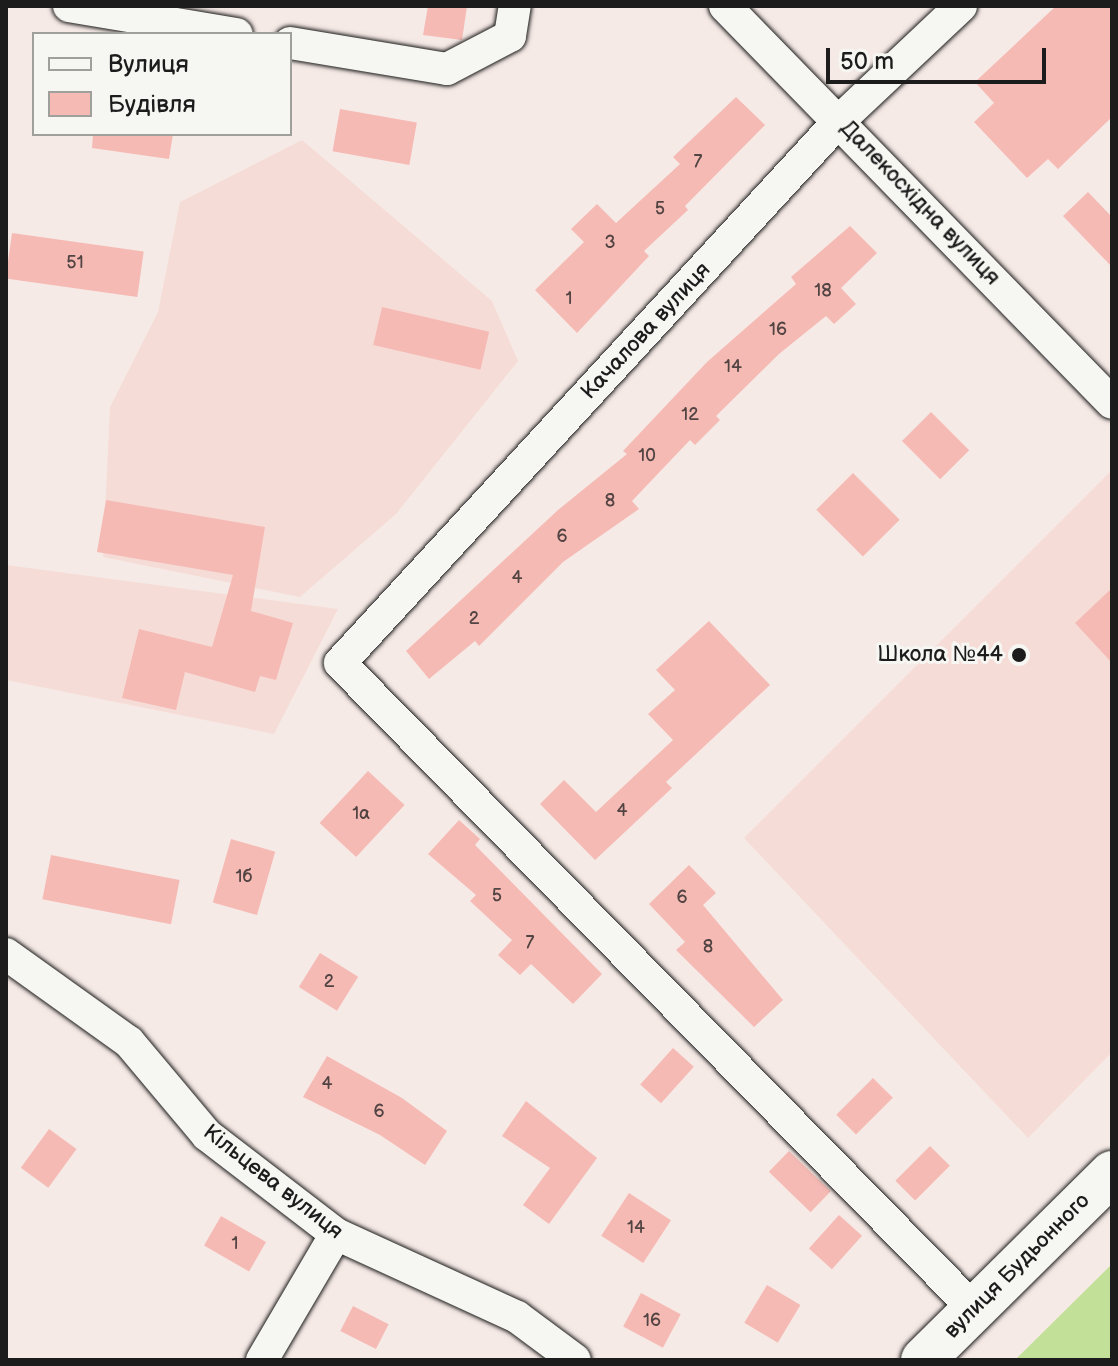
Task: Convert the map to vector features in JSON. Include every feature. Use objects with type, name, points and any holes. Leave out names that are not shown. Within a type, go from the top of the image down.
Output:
[{"type":"main road","name":"вулиця Будьонного","points":[[923,1360],[1112,1173]]},
{"type":"street","points":[[69,6],[225,32]]},
{"type":"street","points":[[292,43],[447,69],[510,36],[515,6]]},
{"type":"street","name":"Далекосхідна вулиця","points":[[725,6],[840,120],[1112,403]]},
{"type":"street","name":"Качалова вулиця","points":[[961,6],[840,120],[340,663],[974,1309]]},
{"type":"street","name":"Кільцева вулиця","points":[[6,954],[129,1042],[207,1135],[336,1234],[517,1317],[575,1360]]},
{"type":"street","points":[[262,1360],[336,1234]]},
{"type":"shaded area","points":[[302,140],[492,301],[518,361],[396,514],[300,597],[103,557],[110,407],[158,312],[180,202]]},
{"type":"shaded area","name":"Школа №44","points":[[1111,471],[1112,1052],[1028,1138],[744,838]]},
{"type":"shaded area","points":[[6,565],[338,609],[274,734],[6,680]]},
{"type":"green space","points":[[1112,1264],[1112,1360],[1015,1360]]},
{"type":"building","points":[[428,6],[467,6],[462,40],[423,35]]},
{"type":"building","points":[[1056,6],[1112,6],[1112,117],[1058,169],[1048,159],[1027,178],[974,122],[994,103],[975,82]]},
{"type":"building","points":[[736,97],[765,125],[685,206],[688,210],[644,251],[649,256],[577,333],[535,290],[584,242],[571,229],[597,204],[616,223],[680,164],[673,157]]},
{"type":"building","points":[[340,109],[417,123],[409,165],[333,151]]},
{"type":"building","points":[[93,136],[173,136],[169,159],[92,148]]},
{"type":"building","points":[[1088,192],[1112,217],[1112,267],[1063,216]]},
{"type":"building","points":[[850,226],[877,253],[841,288],[856,304],[834,324],[826,316],[779,354],[716,416],[720,420],[695,445],[690,440],[632,501],[639,509],[563,562],[479,646],[475,641],[429,679],[406,651],[558,510],[627,454],[623,451],[707,362],[796,284],[791,277]]},
{"type":"building","points":[[12,233],[144,252],[137,297],[6,279]]},
{"type":"building","points":[[382,307],[489,332],[480,370],[373,345]]},
{"type":"building","points":[[931,412],[969,450],[940,479],[902,441]]},
{"type":"building","points":[[853,473],[900,520],[863,556],[816,510]]},
{"type":"building","points":[[106,500],[265,527],[251,611],[293,623],[276,680],[260,676],[255,692],[185,672],[176,710],[122,698],[139,629],[212,647],[233,575],[97,552]]},
{"type":"building","points":[[1112,588],[1112,663],[1075,623]]},
{"type":"building","points":[[709,621],[770,685],[666,782],[672,788],[595,860],[540,804],[564,780],[596,812],[673,740],[648,714],[675,690],[656,670]]},
{"type":"building","points":[[368,771],[405,805],[356,857],[320,823]]},
{"type":"building","points":[[459,820],[480,839],[475,845],[602,974],[573,1004],[531,964],[520,975],[498,955],[512,940],[470,901],[476,895],[428,854]]},
{"type":"building","points":[[231,839],[275,852],[257,915],[213,902]]},
{"type":"building","points":[[51,855],[180,880],[171,924],[42,899]]},
{"type":"building","points":[[689,865],[716,893],[703,905],[783,1000],[754,1027],[676,950],[685,942],[649,904]]},
{"type":"building","points":[[320,953],[358,977],[337,1011],[299,987]]},
{"type":"building","points":[[673,1048],[694,1067],[661,1103],[640,1084]]},
{"type":"building","points":[[327,1056],[402,1098],[447,1131],[425,1165],[380,1135],[303,1097]]},
{"type":"building","points":[[873,1078],[893,1098],[856,1135],[836,1115]]},
{"type":"building","points":[[526,1101],[597,1158],[549,1224],[523,1205],[550,1168],[502,1136]]},
{"type":"building","points":[[49,1129],[77,1149],[48,1188],[21,1168]]},
{"type":"building","points":[[930,1146],[950,1166],[915,1200],[895,1181]]},
{"type":"building","points":[[789,1151],[831,1191],[811,1212],[769,1172]]},
{"type":"building","points":[[629,1193],[671,1220],[643,1263],[601,1236]]},
{"type":"building","points":[[839,1215],[862,1236],[832,1269],[809,1248]]},
{"type":"building","points":[[221,1216],[266,1242],[249,1271],[204,1245]]},
{"type":"building","points":[[767,1285],[800,1305],[778,1343],[744,1323]]},
{"type":"building","points":[[641,1293],[681,1314],[663,1348],[623,1327]]},
{"type":"building","points":[[353,1306],[389,1324],[376,1349],[340,1331]]},
{"type":"place","name":"Школа №44","points":[[1019,655]]}]
